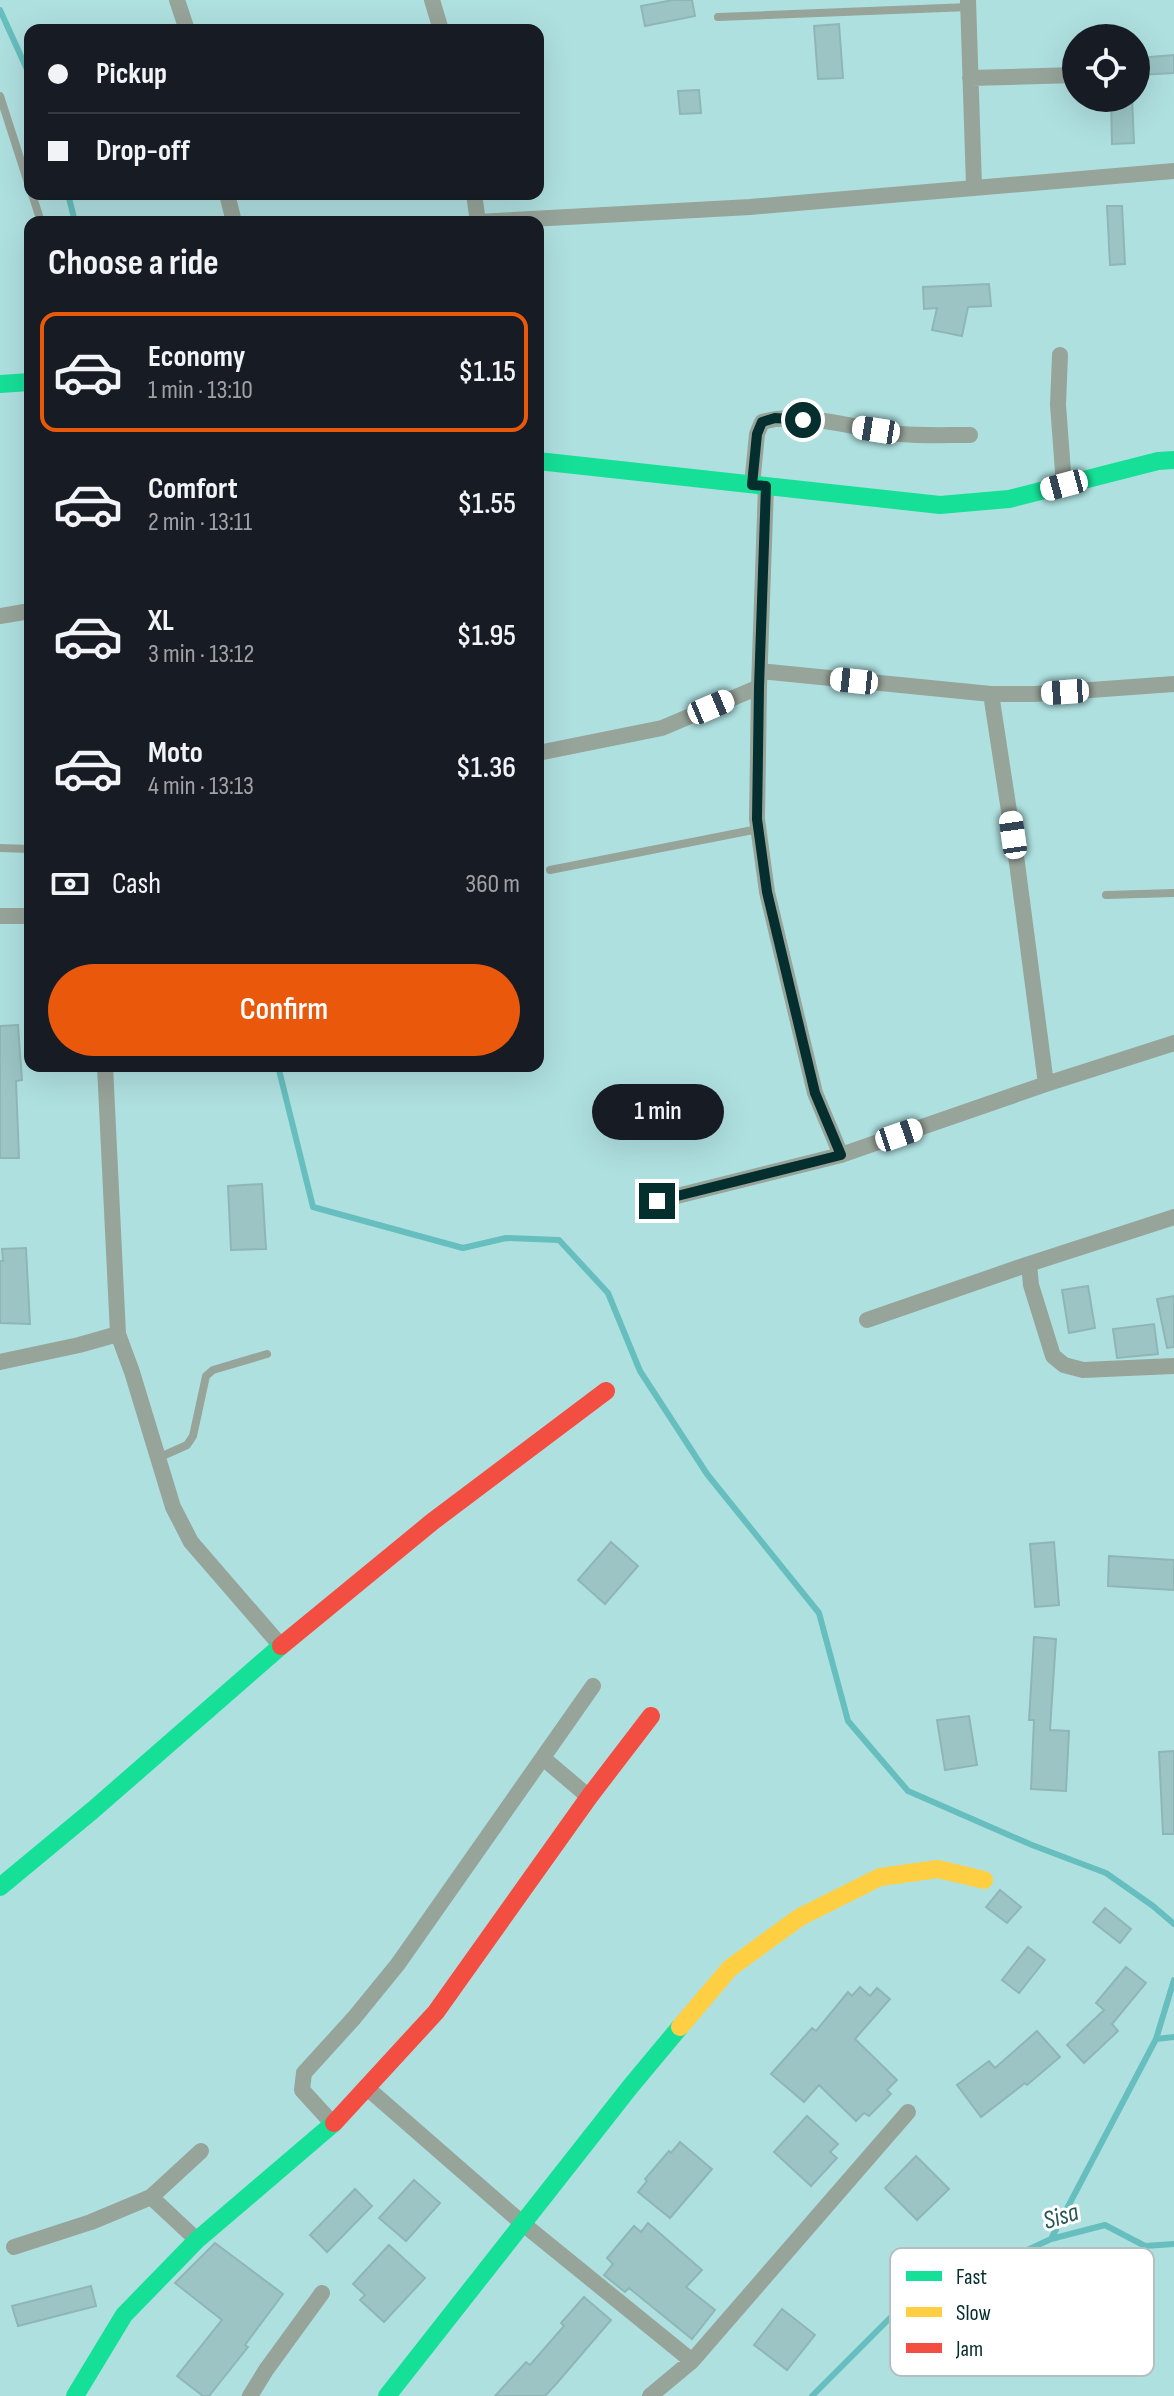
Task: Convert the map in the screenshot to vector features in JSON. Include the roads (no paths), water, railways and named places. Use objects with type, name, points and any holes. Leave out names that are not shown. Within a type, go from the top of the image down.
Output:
[{"type":"street","points":[[177,0],[185,24]]},
{"type":"street","points":[[432,0],[439,24]]},
{"type":"street","points":[[969,3],[974,186]]},
{"type":"street","points":[[970,78],[1062,75]]},
{"type":"street","points":[[544,218],[750,207],[1174,171]]},
{"type":"street","points":[[1060,355],[1058,405],[1064,485]]},
{"type":"street","points":[[0,384],[24,382]]},
{"type":"street","points":[[841,1155],[815,1093],[767,892],[757,819],[757,434],[762,422],[775,418],[902,434],[970,435]]},
{"type":"street","points":[[544,462],[940,505],[1009,499],[1158,461],[1174,460]]},
{"type":"street","points":[[0,616],[24,612]]},
{"type":"street","points":[[544,752],[662,728],[759,679],[991,694],[1035,694],[1174,684]]},
{"type":"street","points":[[991,694],[1046,1084]]},
{"type":"street","points":[[0,916],[24,916]]},
{"type":"street","points":[[657,1201],[841,1155],[1174,1043]]},
{"type":"street","points":[[105,1072],[118,1334],[173,1507],[191,1542],[281,1646]]},
{"type":"street","points":[[867,1320],[1174,1217]]},
{"type":"street","points":[[1029,1264],[1031,1285],[1053,1356],[1064,1365],[1083,1370],[1174,1366]]},
{"type":"street","points":[[0,1362],[118,1334]]},
{"type":"street","points":[[0,1887],[281,1646],[432,1522],[606,1391]]},
{"type":"street","points":[[333,2124],[302,2090],[304,2073],[398,1964],[593,1686]]},
{"type":"street","points":[[75,2396],[124,2315],[197,2240],[333,2124],[436,2012],[589,1797],[651,1716]]},
{"type":"street","points":[[543,1758],[589,1797]]},
{"type":"street","points":[[387,2396],[630,2087],[730,1968],[800,1917],[880,1877],[938,1869],[984,1880]]},
{"type":"street","points":[[366,2087],[522,2223],[692,2361]]},
{"type":"street","points":[[650,2396],[692,2361],[908,2112]]},
{"type":"street","points":[[14,2247],[91,2222],[151,2197],[201,2151]]},
{"type":"street","points":[[151,2197],[197,2240]]},
{"type":"street","points":[[250,2396],[322,2293]]},
{"type":"lane","points":[[718,17],[969,3]]},
{"type":"lane","points":[[0,96],[24,170]]},
{"type":"lane","points":[[550,870],[759,828]]},
{"type":"lane","points":[[0,848],[24,849]]},
{"type":"lane","points":[[1106,895],[1174,893]]},
{"type":"lane","points":[[158,1458],[187,1445],[193,1436],[206,1376],[213,1370],[267,1354]]},
{"type":"waterway","points":[[0,10],[24,63]]},
{"type":"waterway","points":[[70,200],[74,216]]},
{"type":"waterway","points":[[279,1072],[313,1207],[463,1248],[506,1238],[559,1240],[608,1293],[640,1371],[707,1474],[819,1613],[848,1721],[908,1791],[1032,1845],[1106,1873],[1174,1924]]},
{"type":"waterway","points":[[1051,2239],[1156,2039],[1174,1980]]},
{"type":"waterway","points":[[1156,2039],[1174,2037]]},
{"type":"waterway","name":"Sisa","points":[[1032,2248],[1051,2239],[1105,2225],[1145,2246],[1174,2244]]},
{"type":"waterway","name":"Sisa","points":[[812,2396],[890,2318]]}]
